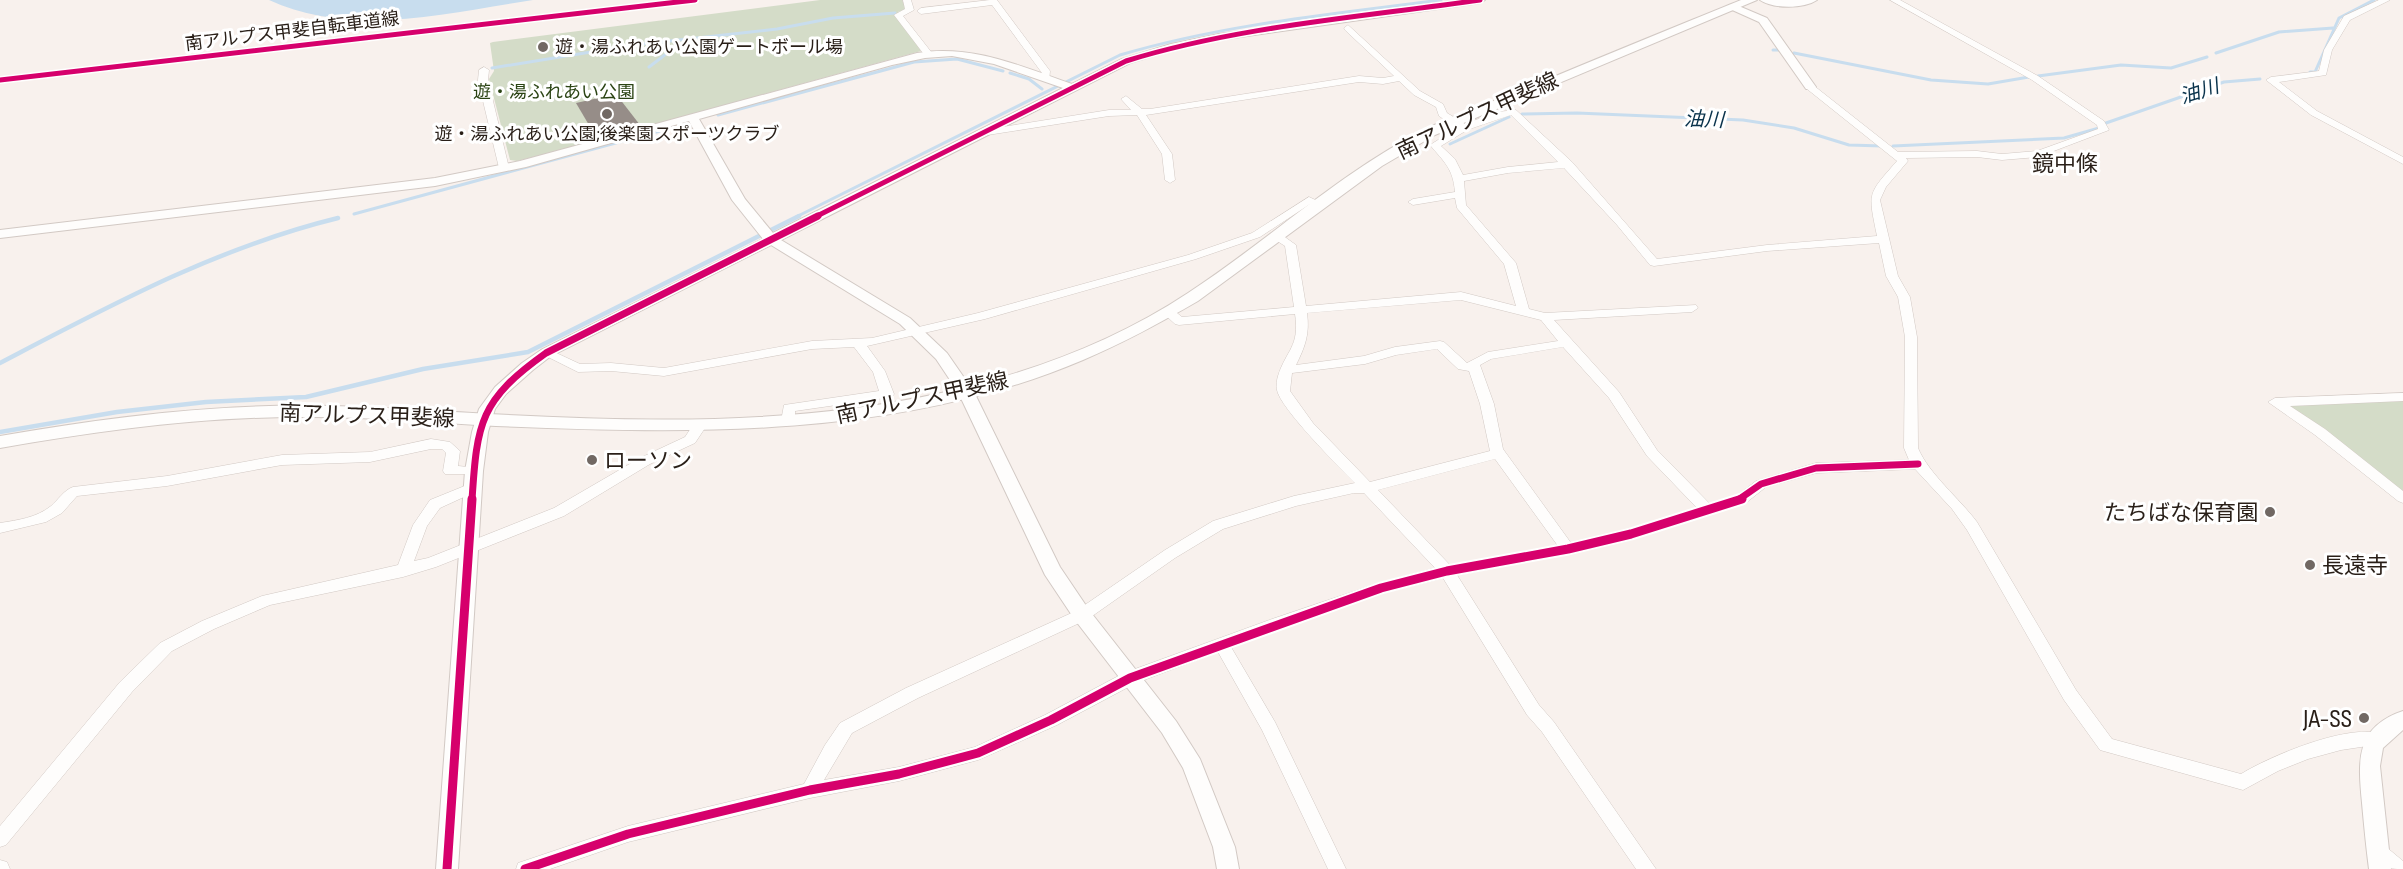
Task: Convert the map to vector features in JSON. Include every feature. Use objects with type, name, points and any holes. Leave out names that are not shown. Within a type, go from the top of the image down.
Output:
[{"type":"main road","name":"南アルプス甲斐線","points":[[0,442],[168,417],[248,411],[313,411],[483,419],[700,425],[788,421],[859,413],[966,392],[1058,364],[1117,339],[1168,312],[1192,298],[1278,237],[1377,163],[1459,124],[1751,0]]},
{"type":"street","points":[[907,0],[910,10],[898,15],[929,54]]},
{"type":"street","points":[[447,869],[470,546],[472,488],[483,419],[503,388],[546,353],[1126,61],[1171,47],[1219,37],[1480,0]]},
{"type":"street","points":[[1767,1],[1795,3],[1812,0]]},
{"type":"street","points":[[1894,0],[2044,84],[2101,123],[2104,130],[2038,154],[2002,157],[1977,154],[1898,155]]},
{"type":"street","points":[[2386,0],[2347,18],[2328,50],[2323,73],[2271,80],[2314,113],[2403,161]]},
{"type":"street","points":[[921,12],[994,2],[1047,73],[1046,79]]},
{"type":"street","points":[[1734,7],[1763,20],[1810,87],[1903,161],[1881,186],[1875,200],[1892,276],[1904,297],[1911,337],[1911,447],[1918,464],[1962,512],[2011,590],[2070,695],[2106,745],[2243,782],[2265,767],[2274,764],[2350,740],[2375,739]]},
{"type":"street","points":[[1348,28],[1417,93],[1440,106],[1442,114],[1459,124]]},
{"type":"street","points":[[0,234],[393,188],[504,168],[882,64],[929,54],[967,55],[1073,88]]},
{"type":"street","points":[[484,70],[483,80],[504,168]]},
{"type":"street","points":[[980,133],[1109,113],[1140,113],[1359,79],[1383,81],[1400,78]]},
{"type":"street","points":[[1126,99],[1140,113],[1167,154],[1170,180]]},
{"type":"street","points":[[1524,311],[1510,262],[1461,206],[1459,179],[1451,161],[1435,146],[1459,124],[1513,112],[1568,164],[1621,220],[1654,263],[1767,248],[1883,238]]},
{"type":"street","points":[[692,117],[739,200],[770,239],[905,321],[942,356],[966,392],[1052,570],[1082,615],[1169,727],[1192,765],[1224,847],[1228,869]]},
{"type":"street","points":[[1459,179],[1508,170],[1568,164]]},
{"type":"street","points":[[1413,202],[1461,194]]},
{"type":"street","points":[[546,353],[578,368],[611,367],[664,372],[812,345],[872,342],[981,316],[1192,257],[1256,235],[1309,200],[1321,205]]},
{"type":"street","points":[[1278,237],[1290,245],[1302,310],[1301,343],[1284,376],[1283,391],[1308,426],[1447,571],[1533,710],[1548,727],[1647,869]]},
{"type":"street","points":[[1168,312],[1179,321],[1461,296],[1545,317],[1692,309]]},
{"type":"street","points":[[1545,317],[1614,395],[1652,453],[1706,509]]},
{"type":"street","points":[[788,421],[789,408],[887,394],[879,371],[858,343]]},
{"type":"street","points":[[1567,343],[1488,356],[1478,359],[1473,363],[1473,367],[1487,404],[1498,454],[1568,549]]},
{"type":"street","points":[[1287,369],[1365,360],[1395,351],[1440,345],[1462,366],[1473,367]]},
{"type":"street","points":[[2403,397],[2276,402],[2320,432],[2403,498]]},
{"type":"street","points":[[0,839],[126,687],[166,647],[208,625],[267,600],[431,563],[560,512],[645,461],[690,440],[700,425]]},
{"type":"street","points":[[0,528],[46,518],[59,510],[73,492],[167,481],[282,460],[370,457],[431,444],[445,445],[453,451],[450,471],[474,471]]},
{"type":"street","points":[[810,790],[831,750],[846,728],[912,693],[1082,615],[1170,554],[1218,525],[1237,517],[1294,501],[1354,488],[1367,488],[1498,454]]},
{"type":"street","points":[[525,869],[628,834],[810,790],[899,774],[978,753],[1051,720],[1130,678],[1381,588],[1447,571],[1568,549],[1631,534],[1742,499],[1761,484],[1816,468],[1918,464]]},
{"type":"street","points":[[403,571],[420,525],[435,504],[472,488]]},
{"type":"street","points":[[1222,645],[1269,728],[1337,869]]},
{"type":"street","points":[[2399,869],[2379,861],[2369,766],[2370,750],[2375,739],[2403,719]]},
{"type":"green space","name":"遊・湯ふれあい公園","points":[[820,0],[902,0],[907,9],[898,12],[921,51],[561,150],[517,161],[510,160],[489,79],[494,71],[490,43]]},
{"type":"green space","points":[[2403,397],[2403,498],[2283,402]]},
{"type":"water","points":[[269,0],[533,0],[434,16],[366,20],[333,18],[301,11]]},
{"type":"building","name":"遊・湯ふれあい公園;後楽園スポーツクラブ","points":[[616,94],[640,125],[596,137],[576,103]]},
{"type":"waterway","points":[[796,217],[1120,55],[1199,35],[1239,28],[1441,0]]},
{"type":"waterway","name":"油川","points":[[2310,72],[2315,72],[2339,18],[2374,0]]},
{"type":"waterway","points":[[492,68],[634,45],[777,29],[833,18],[895,13]]},
{"type":"waterway","points":[[2216,53],[2279,32],[2333,28]]},
{"type":"waterway","points":[[649,67],[674,48]]},
{"type":"waterway","points":[[1773,50],[1779,50]]},
{"type":"waterway","points":[[1794,53],[1931,80],[1988,84],[2029,77]]},
{"type":"waterway","points":[[2038,76],[2121,65],[2171,68],[2207,57]]},
{"type":"waterway","points":[[718,115],[914,62],[957,59],[1003,71]]},
{"type":"waterway","points":[[1010,73],[1029,79],[1042,89]]},
{"type":"waterway","name":"油川","points":[[2106,123],[2224,82],[2260,79]]},
{"type":"waterway","name":"油川","points":[[1522,114],[1577,113],[1743,120],[1794,128],[1849,145],[1882,146]]},
{"type":"waterway","name":"油川","points":[[1450,144],[1509,117]]},
{"type":"waterway","points":[[354,214],[671,128]]},
{"type":"waterway","name":"油川","points":[[1893,146],[2064,138],[2099,128]]},
{"type":"waterway","points":[[0,432],[117,412],[206,402],[306,397],[423,369],[528,352],[799,216]]},
{"type":"waterway","points":[[0,363],[165,280],[249,245],[338,218]]},
{"type":"cycle path","name":"南アルプス甲斐自転車道線","points":[[0,80],[695,0]]},
{"type":"cycle path","points":[[447,869],[474,471],[480,432],[487,409],[518,374],[546,353],[1126,61],[1171,47],[1219,37],[1480,0]]},
{"type":"cycle path","points":[[525,869],[628,834],[810,790],[899,774],[978,753],[1051,720],[1130,678],[1381,588],[1447,571],[1568,549],[1631,534],[1742,499],[1761,484],[1816,468],[1918,464]]},
{"type":"place","name":"遊・湯ふれあい公園ゲートボール場","points":[[543,47]]},
{"type":"place","name":"遊・湯ふれあい公園;後楽園スポーツクラブ","points":[[607,114]]},
{"type":"place","name":"ローソン","points":[[592,460]]},
{"type":"place","name":"たちばな保育園","points":[[2270,512]]},
{"type":"place","name":"長遠寺","points":[[2310,565]]},
{"type":"place","name":"JA-SS","points":[[2364,718]]},
{"type":"district","name":"鏡中條","points":[[2065,163]]}]
